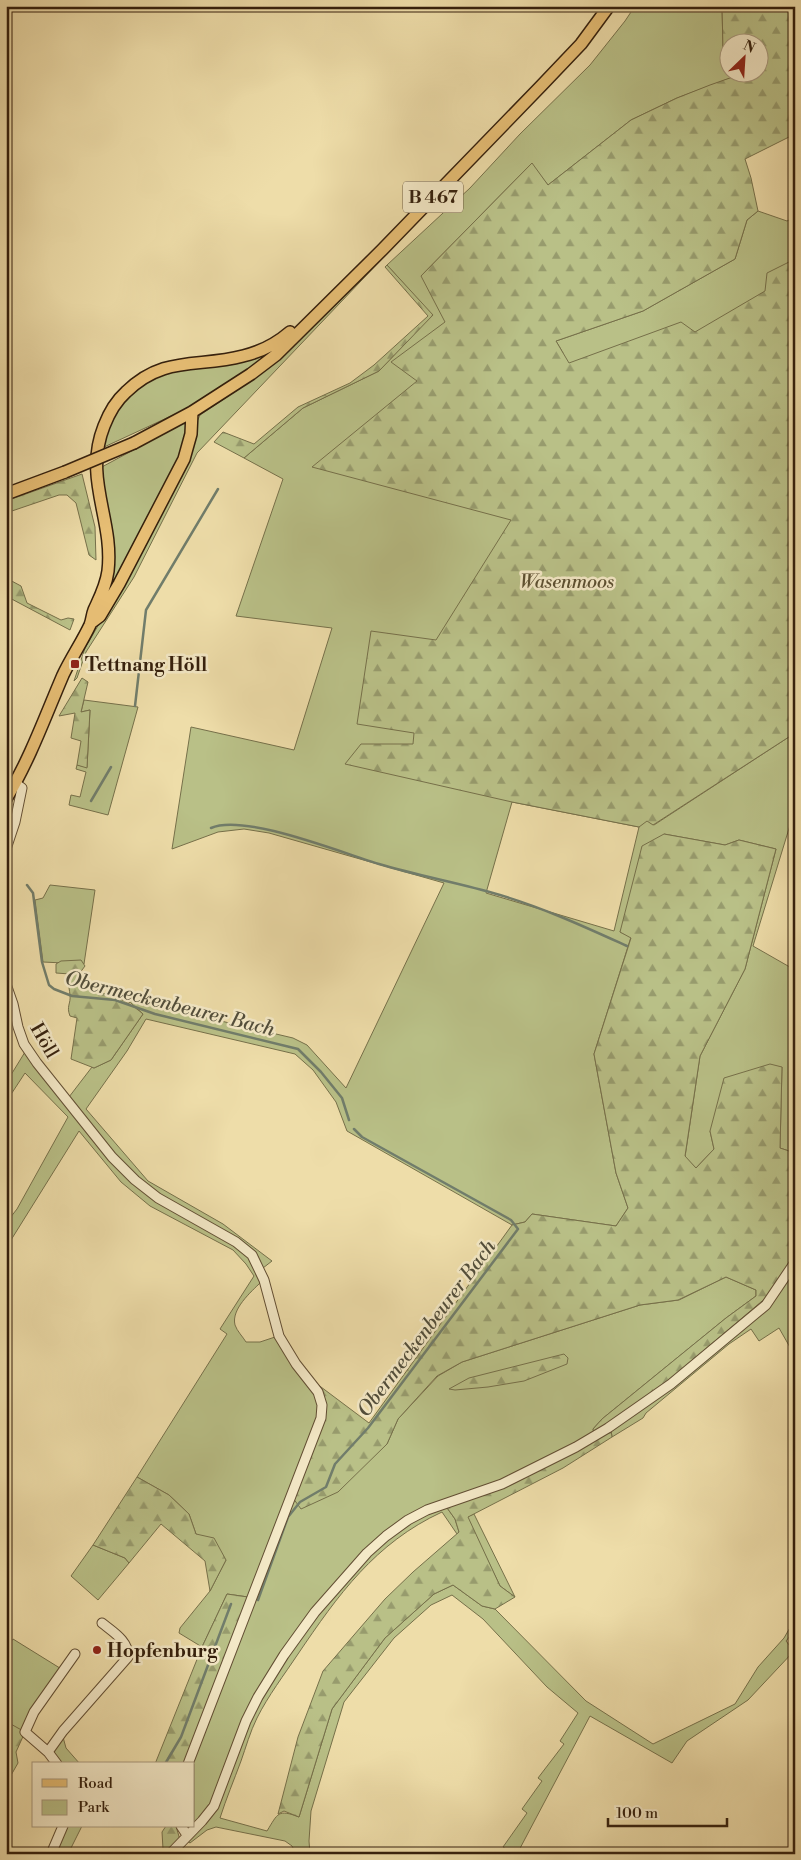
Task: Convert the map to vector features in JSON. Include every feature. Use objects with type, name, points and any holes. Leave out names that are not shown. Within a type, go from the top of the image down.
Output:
[{"type":"main road","name":"B 467","points":[[6,494],[134,443],[192,412],[252,374],[276,355],[542,86],[581,44],[609,6]]},
{"type":"main road","points":[[6,798],[32,750],[63,675],[91,623],[93,612],[102,595],[109,562],[107,535],[96,473],[96,458],[100,435],[114,406],[135,384],[161,369],[185,363],[243,356],[275,344],[294,329],[303,328]]},
{"type":"main road","points":[[91,623],[100,616],[119,584],[184,459],[191,434],[192,412]]},
{"type":"street","points":[[6,849],[15,822],[22,788],[15,783]]},
{"type":"street","name":"Höll","points":[[6,984],[24,1044],[112,1157],[135,1180],[177,1210],[236,1242],[252,1255],[264,1280],[279,1336],[296,1364],[315,1386],[321,1401],[321,1418],[189,1762]]},
{"type":"street","points":[[195,1828],[214,1806],[246,1721],[258,1697],[284,1655],[315,1612],[367,1553],[408,1520],[427,1510],[502,1484],[576,1447],[608,1428],[672,1384],[766,1305],[795,1262]]},
{"type":"street","points":[[48,1752],[63,1731],[128,1657],[126,1645],[102,1623]]},
{"type":"street","points":[[56,1762],[25,1732],[34,1712],[75,1654]]},
{"type":"street","points":[[51,1854],[62,1828]]},
{"type":"street","points":[[182,1828],[187,1835]]},
{"type":"street","points":[[170,1854],[194,1828]]},
{"type":"green space","points":[[635,6],[722,6],[723,32],[718,32],[718,82],[720,82],[677,98],[631,120],[548,185],[531,164],[421,276],[563,353],[556,341],[643,311],[735,259],[747,220],[758,211],[787,221],[795,217],[795,726],[648,821],[654,825],[795,733],[795,825],[791,822],[753,946],[795,970],[795,1165],[789,1151],[780,1148],[782,1067],[710,1131],[714,1149],[696,1168],[685,1157],[700,1056],[745,969],[776,849],[739,840],[725,845],[664,834],[620,932],[631,937],[594,1054],[616,1173],[628,1208],[616,1226],[532,1214],[525,1222],[512,1225],[347,1131],[336,1102],[313,1070],[295,1054],[146,1019],[127,1051],[86,1109],[148,1181],[223,1224],[272,1261],[263,1268],[253,1251],[245,1244],[156,1193],[121,1162],[69,1097],[92,1067],[94,1068],[111,1060],[143,1014],[131,1003],[115,996],[293,1038],[307,1045],[346,1088],[444,883],[269,833],[244,829],[218,832],[172,849],[191,727],[294,750],[332,628],[236,616],[283,479],[244,458],[303,408],[379,371],[432,315],[387,265],[470,188],[520,134],[590,65]],"holes":[[[512,802],[639,827],[614,931],[486,893]]]},
{"type":"green space","name":"Wasenmoos","points":[[722,6],[795,6],[795,134],[745,159],[758,211],[747,220],[735,259],[643,311],[556,341],[569,363],[681,322],[695,332],[765,291],[767,273],[795,259],[795,733],[653,825],[647,821],[639,827],[512,802],[345,764],[361,744],[413,744],[414,733],[357,724],[371,631],[436,640],[511,520],[312,467],[417,381],[391,362],[445,322],[421,276],[532,163],[548,185],[631,120],[677,98],[718,82],[768,82],[768,32],[723,32]]},
{"type":"green space","points":[[381,260],[197,453],[134,577],[86,652],[77,678],[74,681],[85,648],[130,571],[200,415],[275,362]]},
{"type":"green space","points":[[387,265],[433,315],[379,371],[303,408],[244,458],[214,442],[223,432],[254,444],[298,407],[350,383],[374,365],[428,316],[385,267]]},
{"type":"green space","points":[[271,349],[272,351],[245,371],[184,410],[102,448],[112,418],[131,392],[166,371]]},
{"type":"green space","points":[[189,420],[184,450],[112,587],[109,585],[100,468]]},
{"type":"green space","points":[[82,474],[95,527],[96,560],[89,555],[76,503],[67,495],[59,495],[6,513],[6,501]]},
{"type":"green space","points":[[6,578],[21,586],[27,603],[61,620],[74,619],[70,630],[6,596]]},
{"type":"green space","points":[[82,678],[88,682],[81,712],[90,710],[87,768],[77,765],[81,741],[71,738],[75,713],[59,716]]},
{"type":"green space","points":[[84,700],[138,707],[108,815],[69,805],[71,795],[80,797],[86,772],[76,769],[77,765],[87,767],[90,710],[81,712]]},
{"type":"green space","points":[[664,834],[725,845],[739,840],[776,849],[745,969],[700,1056],[685,1156],[696,1168],[714,1149],[710,1131],[724,1078],[770,1064],[782,1067],[780,1148],[789,1151],[795,1165],[795,1257],[768,1296],[656,1391],[594,1433],[593,1429],[602,1419],[726,1318],[756,1296],[756,1290],[726,1277],[678,1300],[640,1305],[462,1362],[437,1376],[398,1419],[387,1444],[338,1492],[301,1509],[293,1498],[326,1412],[323,1392],[317,1384],[369,1423],[512,1225],[525,1222],[532,1214],[616,1226],[628,1208],[616,1173],[594,1054],[631,938],[620,932],[642,846]]},
{"type":"green space","points":[[50,885],[95,890],[84,964],[43,962],[35,900],[43,898]]},
{"type":"green space","points":[[81,960],[85,966],[79,974],[84,982],[81,988],[121,999],[143,1014],[111,1060],[94,1068],[71,1059],[77,1018],[70,1016],[69,1013],[68,982],[70,974],[56,973],[56,964],[61,961]]},
{"type":"green space","points":[[25,1052],[118,1169],[245,1253],[252,1261],[261,1282],[239,1307],[236,1313],[235,1325],[246,1342],[260,1342],[275,1337],[307,1379],[318,1401],[318,1418],[248,1597],[227,1594],[202,1647],[179,1633],[180,1628],[210,1591],[226,1560],[196,1534],[189,1514],[169,1495],[137,1477],[227,1334],[220,1329],[254,1276],[233,1250],[150,1206],[121,1182],[79,1131],[6,1248],[6,1223],[17,1209],[68,1117],[25,1073],[6,1102],[6,1083]]},
{"type":"green space","points":[[795,1269],[795,1356],[779,1328],[759,1341],[751,1329],[729,1344],[646,1413],[643,1418],[612,1437],[611,1430],[753,1318]]},
{"type":"green space","points":[[726,1277],[756,1290],[756,1296],[726,1318],[602,1419],[593,1429],[594,1433],[532,1467],[388,1530],[280,1656],[211,1804],[195,1823],[195,1762],[192,1762],[293,1498],[387,1444],[398,1419],[438,1376],[462,1362],[640,1305],[679,1300]]},
{"type":"green space","points":[[564,1354],[568,1358],[567,1364],[524,1381],[488,1387],[449,1389],[469,1378]]},
{"type":"green space","points":[[611,1430],[612,1437],[563,1468],[468,1517],[500,1586],[515,1597],[495,1609],[482,1606],[453,1585],[434,1594],[385,1638],[332,1709],[299,1817],[284,1811],[278,1814],[298,1737],[323,1671],[385,1599],[459,1532],[455,1519],[445,1505]]},
{"type":"green space","points":[[137,1477],[169,1495],[189,1514],[196,1534],[214,1538],[226,1560],[210,1591],[205,1561],[161,1524],[129,1563],[125,1558],[93,1545]]},
{"type":"green space","points":[[445,1505],[455,1519],[459,1532],[457,1534],[442,1512],[418,1525],[397,1539],[360,1572],[328,1611],[276,1686],[257,1718],[220,1818],[267,1831],[279,1814],[287,1813],[299,1817],[332,1709],[385,1638],[434,1594],[453,1585],[482,1606],[495,1609],[586,1701],[653,1744],[735,1704],[758,1667],[784,1638],[795,1619],[795,1630],[786,1641],[794,1651],[748,1700],[687,1741],[672,1763],[590,1716],[517,1854],[503,1854],[506,1849],[503,1847],[527,1813],[522,1809],[542,1781],[538,1778],[564,1744],[560,1741],[578,1713],[547,1687],[483,1619],[452,1595],[431,1605],[394,1638],[344,1702],[311,1811],[310,1854],[296,1854],[292,1846],[285,1841],[216,1827],[207,1830],[190,1843],[187,1841],[210,1816],[258,1703],[304,1631],[378,1546],[412,1521]]},
{"type":"green space","points":[[474,1514],[515,1597],[500,1586],[467,1517]]},
{"type":"green space","points":[[93,1545],[125,1558],[129,1563],[98,1600],[71,1576]]},
{"type":"green space","points":[[227,1594],[248,1597],[186,1762],[156,1762],[202,1647]]},
{"type":"green space","points":[[13,1639],[63,1670],[25,1732],[6,1728],[6,1650]]},
{"type":"green space","points":[[9,1723],[25,1732],[16,1752],[18,1763],[6,1784],[6,1728]]},
{"type":"green space","points":[[63,1737],[66,1748],[78,1762],[58,1762],[49,1750]]},
{"type":"green space","points":[[64,1828],[81,1828],[68,1854],[54,1854]]},
{"type":"green space","points":[[165,1828],[177,1828],[180,1840],[167,1851],[163,1849],[162,1832]]},
{"type":"waterway","points":[[135,706],[146,610],[218,489]]},
{"type":"waterway","points":[[91,801],[111,767]]},
{"type":"waterway","points":[[211,828],[226,825],[246,826],[294,836],[379,864],[516,900],[564,918],[627,946]]},
{"type":"waterway","name":"Obermeckenbeurer Bach","points":[[27,885],[33,893],[42,962],[49,985],[54,989],[72,996],[115,1000],[155,1014],[298,1049],[321,1072],[342,1098],[349,1120]]},
{"type":"waterway","name":"Obermeckenbeurer Bach","points":[[258,1600],[288,1517],[300,1502],[326,1487],[335,1464],[368,1428],[518,1229],[511,1220],[362,1137],[354,1129]]},
{"type":"waterway","name":"Obermeckenbeurer Bach","points":[[166,1762],[181,1737],[231,1604]]},
{"type":"place","name":"Tettnang Höll","points":[[75,664]]},
{"type":"place","name":"Hopfenburg","points":[[97,1650]]}]
